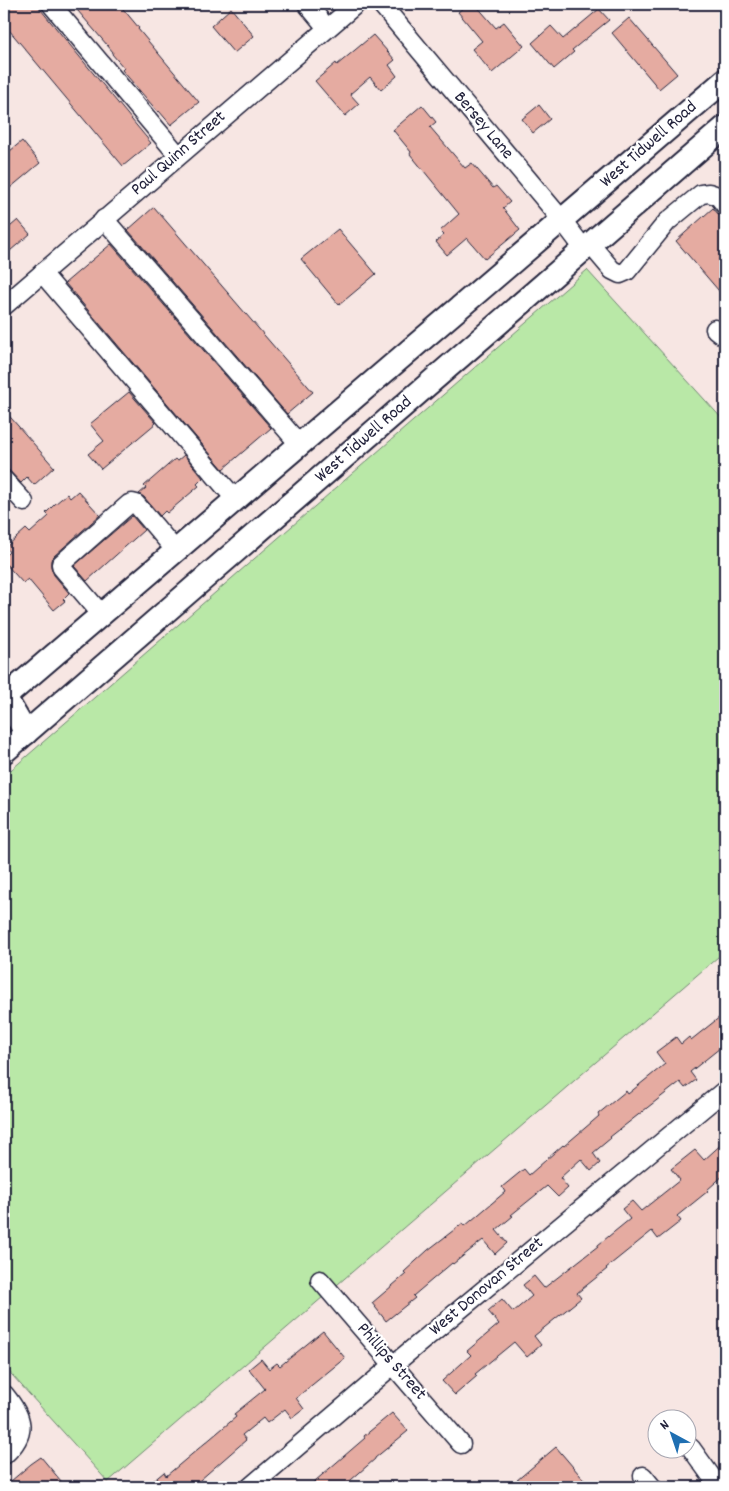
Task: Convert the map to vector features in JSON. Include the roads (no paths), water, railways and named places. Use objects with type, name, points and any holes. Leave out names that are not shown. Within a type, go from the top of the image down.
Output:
[{"type":"main road","name":"West Tidwell Road","points":[[4,698],[725,80]]},
{"type":"main road","name":"West Tidwell Road","points":[[4,752],[725,127]]},
{"type":"main road","points":[[376,380],[394,414]]},
{"type":"main road","points":[[4,698],[26,733]]},
{"type":"street","points":[[50,4],[178,155]]},
{"type":"street","points":[[307,4],[327,28]]},
{"type":"street","name":"Paul Quinn Street","points":[[4,306],[356,4]]},
{"type":"street","name":"Bersey Lane","points":[[381,4],[562,220],[612,270],[620,274],[627,271],[667,222],[701,194],[709,193],[718,196],[725,205]]},
{"type":"street","points":[[104,219],[300,446]]},
{"type":"street","points":[[42,273],[236,500]]},
{"type":"street","points":[[4,480],[24,502]]},
{"type":"street","points":[[102,614],[62,568],[61,564],[129,504],[136,504],[176,551]]},
{"type":"street","name":"West Donovan Street","points":[[250,1487],[393,1365],[725,1090]]},
{"type":"street","name":"Phillips Street","points":[[320,1280],[461,1444]]},
{"type":"street","points":[[4,1394],[15,1408],[22,1425],[15,1441],[4,1455]]},
{"type":"street","points":[[696,1455],[719,1487]]}]
